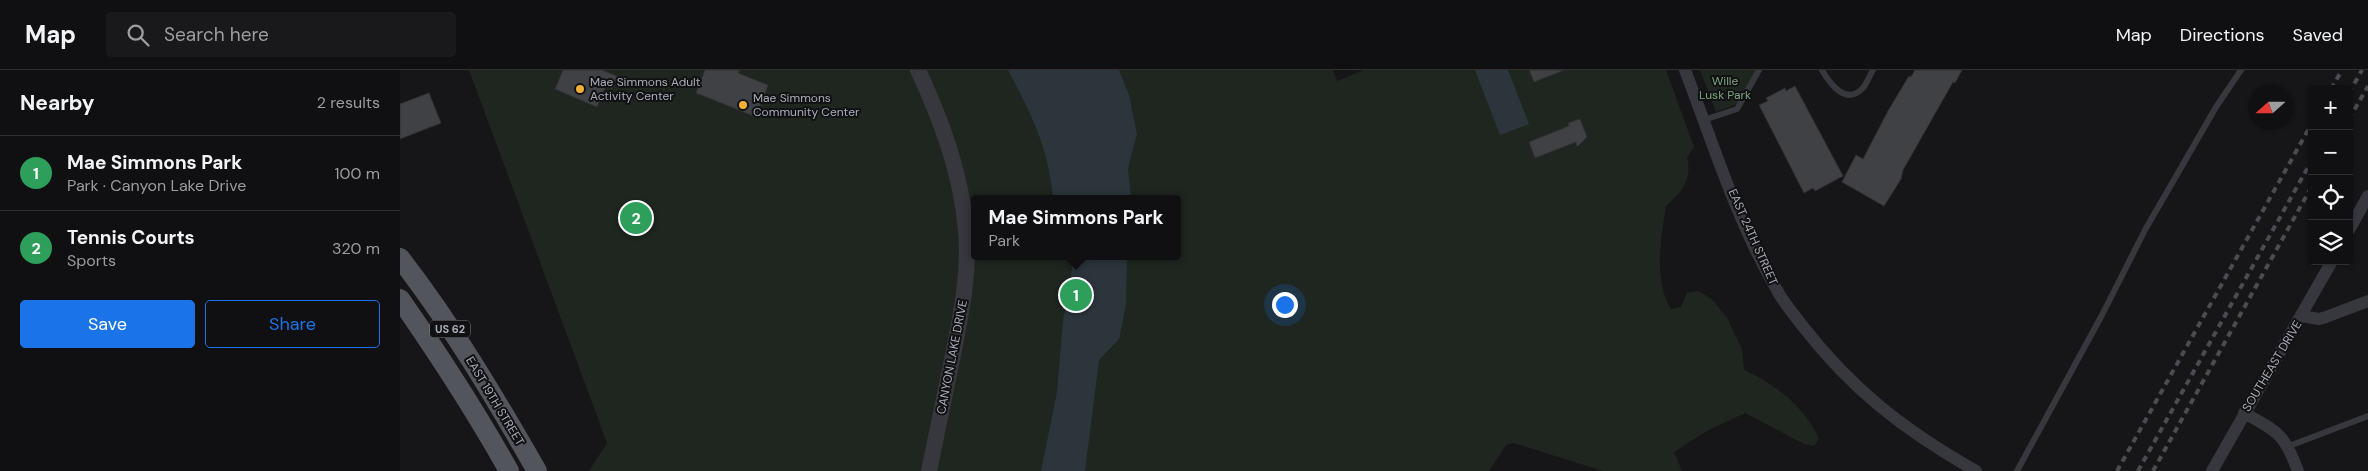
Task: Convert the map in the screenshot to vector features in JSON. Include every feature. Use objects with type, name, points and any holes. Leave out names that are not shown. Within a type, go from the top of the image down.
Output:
[{"type":"main road","name":"EAST 19TH STREET","points":[[400,258],[461,345],[537,471]]},
{"type":"main road","name":"EAST 19TH STREET","points":[[400,299],[474,410],[509,471]]},
{"type":"street","name":"CANYON LAKE DRIVE","points":[[918,70],[937,110],[952,154],[962,196],[966,232],[963,306],[929,471]]},
{"type":"street","name":"EAST 24TH STREET","points":[[1685,70],[1747,230],[1777,292],[1816,342],[1864,394],[1890,417],[1946,454],[1976,471]]},
{"type":"street","points":[[2353,223],[2368,196]]},
{"type":"street","name":"SOUTHEAST DRIVE","points":[[2212,471],[2330,265]]},
{"type":"street","points":[[2301,316],[2326,318],[2368,301]]},
{"type":"street","points":[[2244,412],[2276,431],[2288,446],[2298,471]]},
{"type":"lane","points":[[1704,120],[1737,110],[1758,70]]},
{"type":"lane","points":[[1822,70],[1831,86],[1842,93],[1854,94],[1863,88],[1873,70]]},
{"type":"lane","points":[[2017,471],[2102,315],[2145,230],[2216,107],[2241,70]]},
{"type":"lane","points":[[2288,446],[2368,416]]},
{"type":"green space","points":[[469,70],[1333,70],[1337,81],[1364,70],[1666,70],[1694,147],[1687,158],[1687,179],[1681,191],[1666,206],[1660,259],[1660,272],[1665,298],[1671,309],[1681,307],[1687,293],[1698,291],[1712,299],[1727,318],[1742,349],[1744,370],[1767,382],[1788,398],[1806,417],[1819,439],[1814,446],[1804,444],[1745,413],[1707,431],[1674,452],[1682,471],[1603,471],[1514,443],[1506,445],[1489,471],[589,471],[607,443]]},
{"type":"green space","name":"Wille Lusk Park","points":[[1700,70],[1756,70],[1737,104],[1716,112]]},
{"type":"shaded area","points":[[1008,70],[1119,70],[1129,95],[1137,134],[1128,168],[1131,195],[1053,195],[1048,164],[1043,147]]},
{"type":"shaded area","points":[[1475,70],[1508,70],[1529,124],[1500,135]]},
{"type":"shaded area","points":[[1072,260],[1127,260],[1126,304],[1119,339],[1099,360],[1085,471],[1041,471],[1057,392],[1063,321]]},
{"type":"building","name":"Mae Simmons Adult Activity Center","points":[[563,70],[602,70],[617,76],[612,89],[606,86],[597,107],[555,89]]},
{"type":"building","name":"Mae Simmons Community Center","points":[[705,70],[740,70],[738,73],[768,85],[756,117],[696,93]]},
{"type":"building","points":[[1529,70],[1562,70],[1562,71],[1534,82]]},
{"type":"building","points":[[1915,70],[1962,70],[1955,83],[1953,82],[1903,170],[1901,179],[1884,206],[1842,182],[1856,155],[1863,159],[1888,111],[1909,76],[1911,77]]},
{"type":"building","points":[[1795,86],[1843,176],[1815,191],[1813,188],[1804,193],[1759,105],[1768,101],[1766,98],[1785,88],[1786,91]]},
{"type":"building","points":[[429,93],[441,123],[400,139],[400,104]]},
{"type":"building","points":[[1580,119],[1587,137],[1577,147],[1576,142],[1535,158],[1529,142],[1569,126],[1568,123]]},
{"type":"railway","points":[[2333,85],[2342,70]]},
{"type":"railway","points":[[2353,86],[2362,70]]},
{"type":"railway","points":[[2353,112],[2368,86]]},
{"type":"railway","points":[[2117,471],[2308,130]]},
{"type":"railway","points":[[2138,471],[2308,167]]},
{"type":"railway","points":[[2153,471],[2308,193]]},
{"type":"place","name":"Mae Simmons Adult Activity Center","points":[[580,89]]},
{"type":"place","name":"Mae Simmons Community Center","points":[[743,105]]},
{"type":"place","name":"Tennis Courts","points":[[636,218]]},
{"type":"place","name":"Mae Simmons Park","points":[[1076,295]]}]
